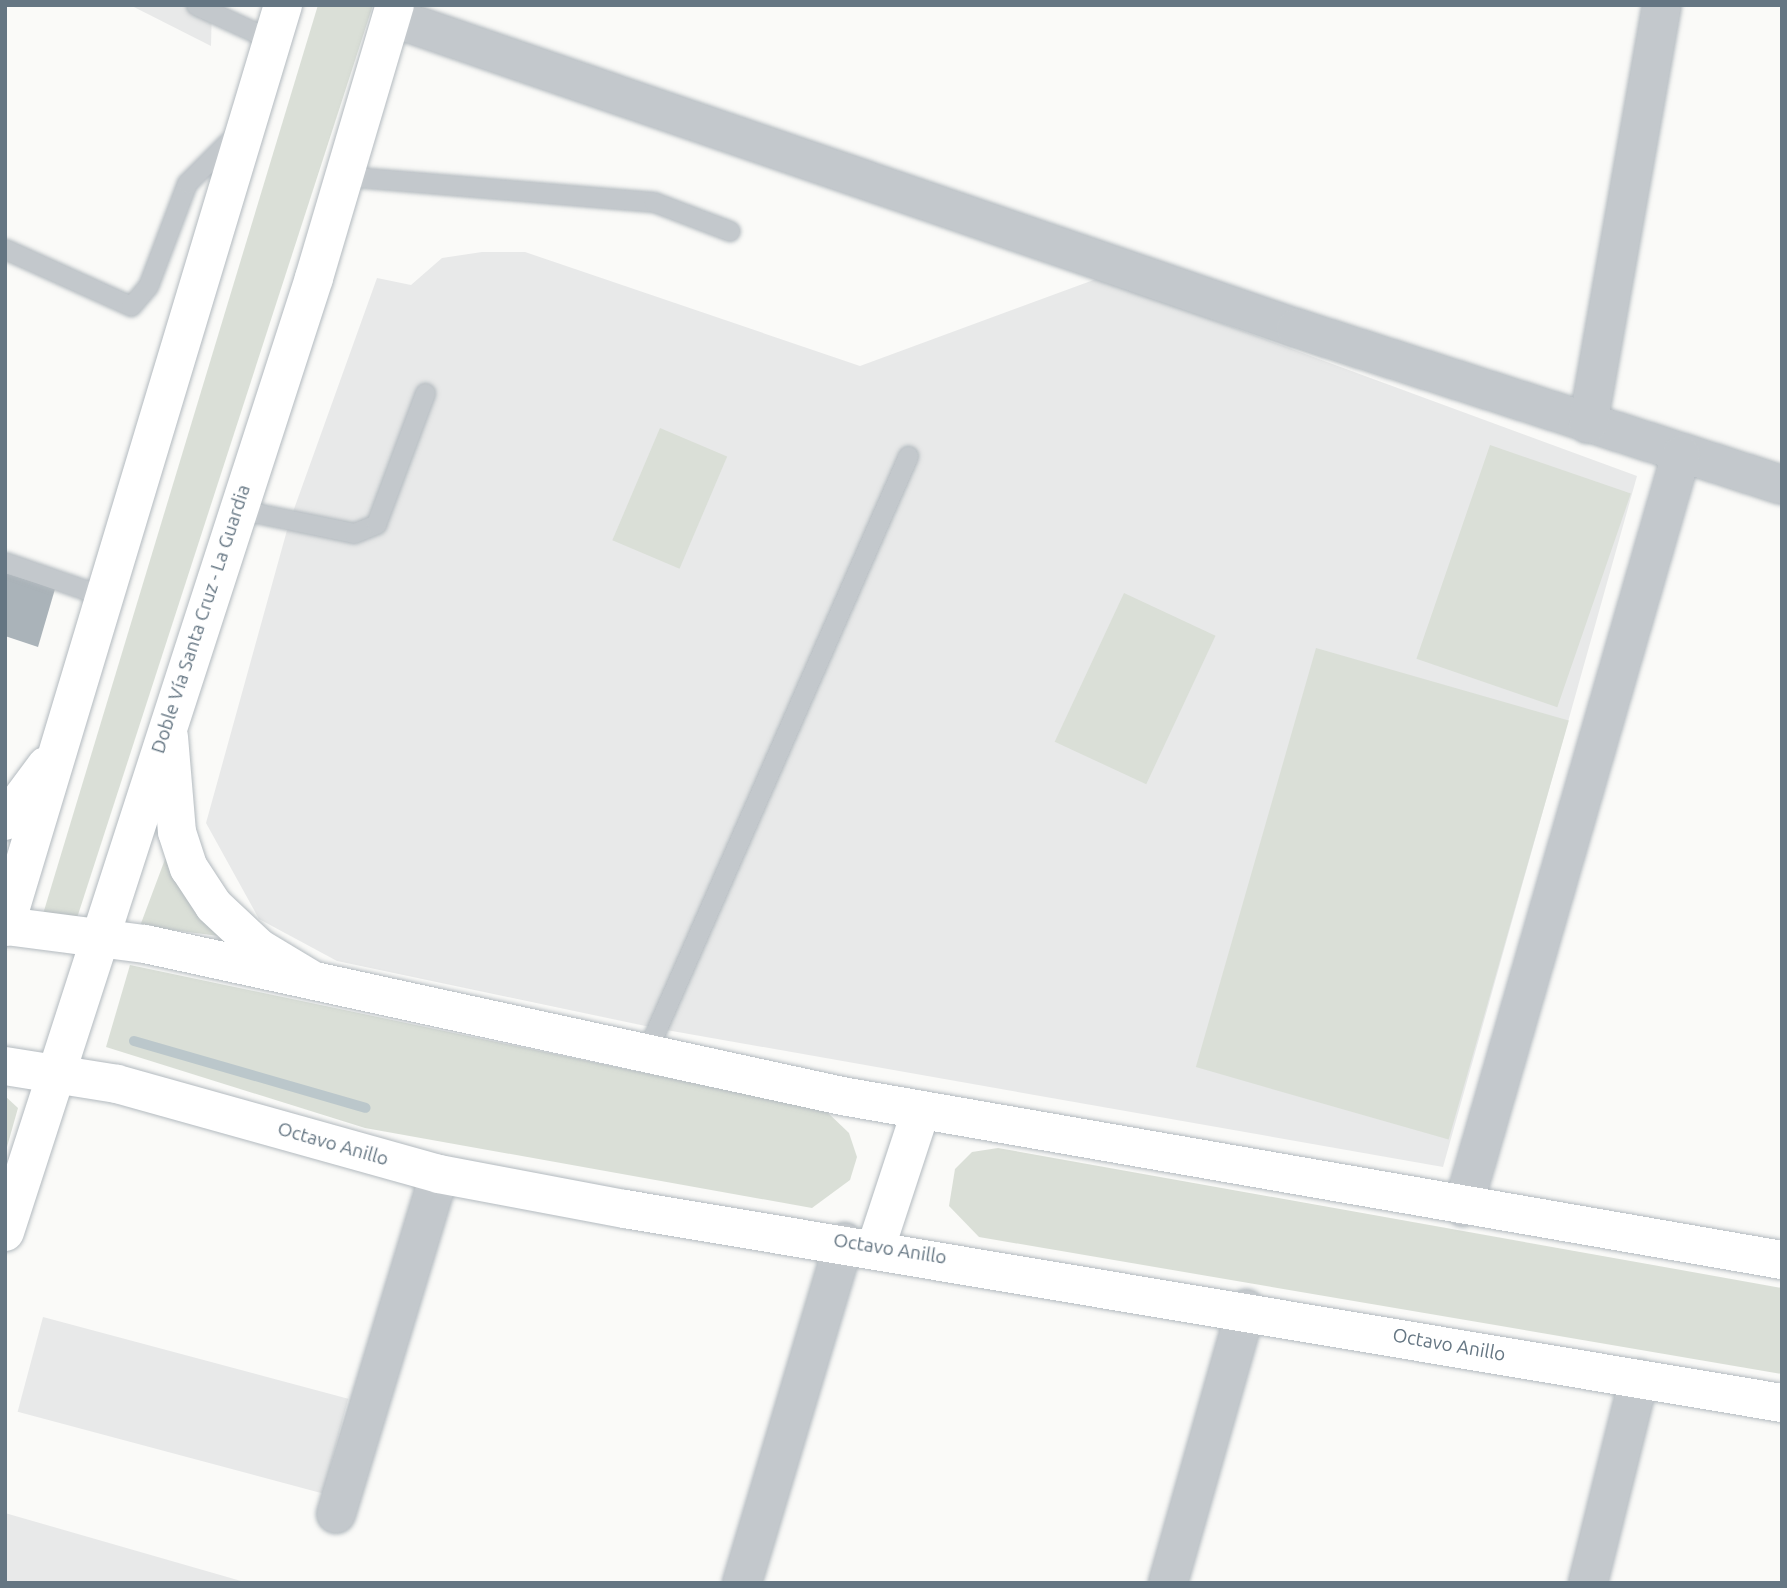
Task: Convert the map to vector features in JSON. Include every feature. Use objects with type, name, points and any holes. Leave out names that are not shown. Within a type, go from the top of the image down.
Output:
[{"type":"main road","name":"Doble Vía Santa Cruz - La Guardia","points":[[5,1233],[96,938],[344,176],[393,11]]},
{"type":"main road","points":[[278,23],[63,745],[5,927],[96,938],[312,980],[921,1110],[1463,1207],[1782,1259]]},
{"type":"main road","points":[[168,717],[177,832],[189,868],[214,906],[259,948],[312,980]]},
{"type":"main road","points":[[5,821],[63,745]]},
{"type":"main road","name":"Octavo Anillo","points":[[5,1066],[117,1084],[439,1174],[1246,1309],[1782,1403]]},
{"type":"main road","points":[[860,1245],[921,1110]]},
{"type":"street","points":[[1588,424],[1661,5]]},
{"type":"street","points":[[393,11],[1588,424],[1782,485]]},
{"type":"street","points":[[1463,1207],[1681,455]]},
{"type":"street","points":[[336,1514],[439,1174]]},
{"type":"street","points":[[742,1583],[860,1245]]},
{"type":"street","points":[[1168,1583],[1246,1309]]},
{"type":"street","points":[[1588,1583],[1639,1378]]},
{"type":"lane","points":[[196,5],[278,23]]},
{"type":"lane","points":[[5,249],[131,306],[148,286],[187,183],[247,124]]},
{"type":"lane","points":[[344,176],[654,202],[730,231]]},
{"type":"lane","points":[[237,509],[354,533],[376,524],[425,393]]},
{"type":"lane","points":[[647,1051],[908,456]]},
{"type":"lane","points":[[5,562],[106,597]]},
{"type":"shaded area","points":[[130,5],[212,5],[211,46]]},
{"type":"shaded area","points":[[318,5],[373,5],[77,918],[43,914]]},
{"type":"shaded area","points":[[482,252],[525,252],[860,366],[1099,278],[1637,476],[1443,1167],[655,1028],[337,961],[259,919],[206,823],[289,523],[377,278],[411,285],[442,258]]},
{"type":"shaded area","points":[[660,428],[727,457],[680,569],[612,540]]},
{"type":"shaded area","points":[[1490,445],[1631,494],[1557,707],[1416,659]]},
{"type":"shaded area","points":[[1124,593],[1216,636],[1146,784],[1055,742]]},
{"type":"shaded area","points":[[1316,648],[1569,720],[1449,1140],[1196,1067]]},
{"type":"shaded area","points":[[170,846],[235,938],[140,926]]},
{"type":"shaded area","points":[[130,965],[826,1111],[849,1133],[857,1157],[850,1180],[812,1208],[365,1128],[106,1047]]},
{"type":"shaded area","points":[[5,1096],[18,1108],[5,1154]]},
{"type":"shaded area","points":[[998,1148],[1782,1288],[1782,1374],[979,1237],[949,1206],[955,1169],[972,1152]]},
{"type":"shaded area","points":[[43,1317],[348,1399],[323,1493],[18,1412]]},
{"type":"shaded area","points":[[5,1513],[248,1583],[5,1583]]},
{"type":"building","points":[[5,573],[55,589],[38,647],[5,636]]},
{"type":"waterway","points":[[134,1041],[366,1108]]}]
